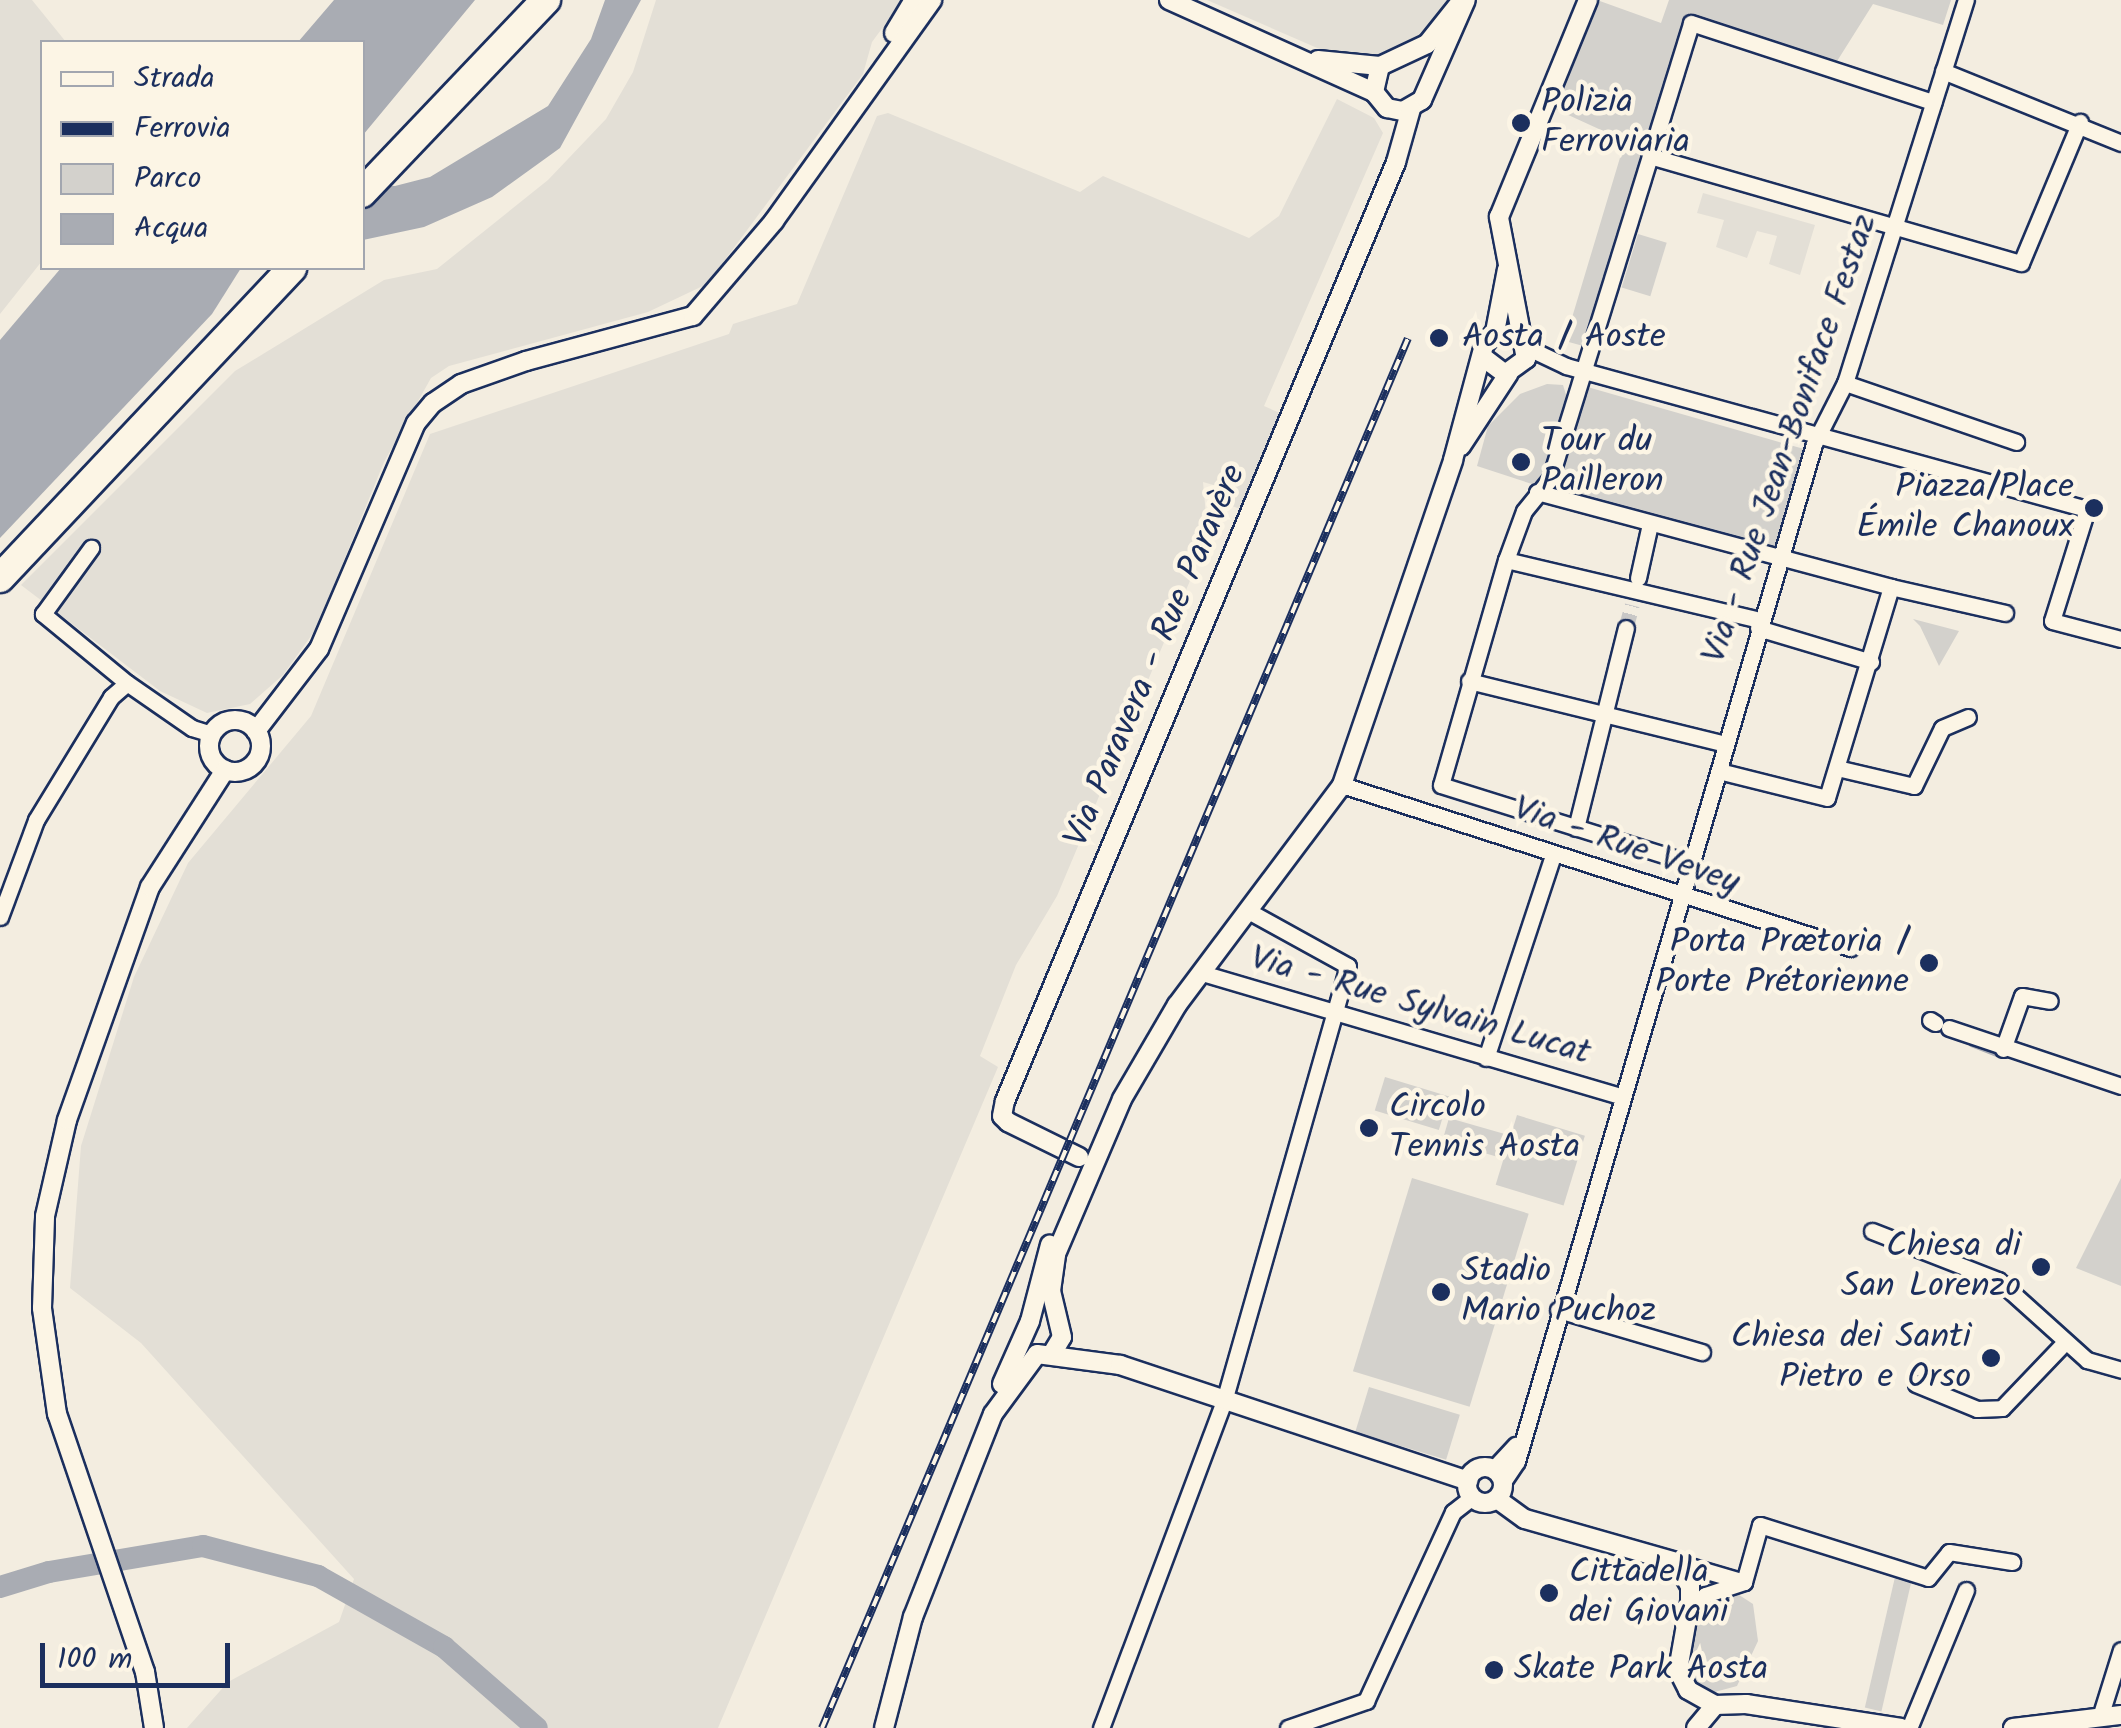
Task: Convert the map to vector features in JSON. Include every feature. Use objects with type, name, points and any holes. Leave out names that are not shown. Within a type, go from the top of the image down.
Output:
[{"type":"highway","points":[[365,167],[522,0]]},
{"type":"highway","points":[[365,191],[546,0]]},
{"type":"highway","points":[[0,578],[199,355],[268,270]]},
{"type":"highway","points":[[0,554],[290,270]]},
{"type":"street","points":[[880,70],[889,40],[914,0]]},
{"type":"street","points":[[256,731],[319,649],[416,424],[433,403],[461,384],[526,362],[693,316],[774,220],[932,0]]},
{"type":"street","points":[[1169,0],[1302,56],[1374,92],[1387,108],[1400,139]]},
{"type":"street","points":[[1302,56],[1380,66],[1403,58],[1435,37],[1464,0]]},
{"type":"street","points":[[1387,108],[1411,108],[1426,87],[1464,0]]},
{"type":"street","points":[[1453,460],[1514,371],[1523,341],[1499,218],[1588,0]]},
{"type":"street","name":"Via - Rue Jean-Boniface Festaz","points":[[1497,1483],[1517,1462],[1520,1438],[1719,771],[1722,743],[1816,436],[1844,383],[1966,0]]},
{"type":"street","points":[[1692,864],[1447,790],[1440,780],[1506,560],[1537,492],[1550,479],[1691,23],[1932,102]]},
{"type":"street","points":[[1403,58],[1421,67],[1426,87]]},
{"type":"street","points":[[1374,92],[1380,66]]},
{"type":"street","points":[[1942,71],[2080,122],[2121,143]]},
{"type":"street","name":"Via Paravera - Rue Paravère","points":[[1082,1163],[1002,1116],[1411,108]]},
{"type":"street","points":[[1650,156],[1893,230],[2020,263],[2080,122]]},
{"type":"street","points":[[884,1728],[913,1617],[1027,1328],[1040,1268],[1082,1163],[1098,1142],[1153,1041],[1252,913],[1342,785],[1494,332],[1507,269]]},
{"type":"street","points":[[1494,332],[1523,341],[1558,364],[2087,508],[2052,621],[2116,637]]},
{"type":"street","points":[[1484,358],[1495,372],[1558,364]]},
{"type":"street","points":[[1844,383],[2016,442]]},
{"type":"street","points":[[1537,492],[1778,561],[2005,612]]},
{"type":"street","points":[[1636,591],[1650,524]]},
{"type":"street","points":[[90,548],[43,614],[127,683],[192,728],[212,734]]},
{"type":"street","points":[[1506,560],[1759,624],[1871,662]]},
{"type":"street","points":[[1719,771],[1822,798],[1836,768],[1871,662],[1891,587]]},
{"type":"street","points":[[1576,828],[1602,712],[1626,631]]},
{"type":"street","points":[[1469,681],[1722,743]]},
{"type":"street","points":[[0,916],[36,820],[111,697],[127,683]]},
{"type":"street","points":[[1836,768],[1914,786],[1942,728],[1968,717]]},
{"type":"street","points":[[212,734],[228,721],[256,731]]},
{"type":"street","points":[[212,734],[212,759],[225,770],[241,772],[256,762],[261,747],[256,731]]},
{"type":"street","points":[[154,1728],[144,1672],[48,1375],[42,1308],[45,1216],[67,1120],[150,887],[225,770]]},
{"type":"street","name":"Via - Rue Vevey","points":[[1342,785],[1412,804],[1682,899],[1850,948]]},
{"type":"street","points":[[1486,1058],[1553,854]]},
{"type":"street","points":[[1100,1728],[1224,1402],[1348,966],[1252,913]]},
{"type":"street","name":"Via - Rue Sylvain Lucat","points":[[1202,974],[1622,1097]]},
{"type":"street","points":[[2003,1049],[2018,994],[2050,1001]]},
{"type":"street","points":[[1938,1024],[2121,1086]]},
{"type":"street","points":[[1052,1270],[1122,1099]]},
{"type":"street","points":[[993,1414],[1045,1353],[1059,1326],[1052,1270],[1082,1163]]},
{"type":"street","points":[[1872,1231],[1998,1280],[2054,1324],[2086,1360],[2121,1370]]},
{"type":"street","points":[[1558,1310],[1702,1352]]},
{"type":"street","points":[[1027,1328],[1044,1316],[1120,1366]]},
{"type":"street","points":[[1027,1328],[1045,1353],[1120,1366],[1470,1489],[1484,1503],[1497,1483]]},
{"type":"street","points":[[1916,1384],[1977,1409],[2002,1408],[2066,1342]]},
{"type":"street","points":[[1288,1728],[1366,1701],[1453,1512],[1480,1468],[1525,1519],[1744,1582]]},
{"type":"street","points":[[1744,1582],[1760,1525],[1928,1578],[1949,1552],[2012,1562]]},
{"type":"street","points":[[1676,1562],[1690,1586],[1680,1678],[1719,1705],[1781,1707],[1907,1727],[1966,1590]]},
{"type":"street","points":[[1686,1622],[1705,1595],[1744,1582]]},
{"type":"street","points":[[2100,1717],[2121,1650]]},
{"type":"street","points":[[1697,1727],[1719,1705]]},
{"type":"street","points":[[2013,1728],[2121,1715]]},
{"type":"shaded area","points":[[0,0],[32,0],[64,40],[40,40],[40,264],[0,314]]},
{"type":"shaded area","points":[[656,0],[903,0],[872,42],[863,74],[707,284],[648,312],[449,366],[431,378],[384,462],[316,629],[283,675],[250,704],[207,713],[160,691],[21,585],[235,371],[384,280],[437,269],[548,180],[606,119],[633,72]]},
{"type":"shaded area","points":[[1207,0],[1451,0],[1424,36],[1365,61],[1338,57]]},
{"type":"shaded area","points":[[1337,99],[1374,118],[1383,133],[1264,406],[1282,414],[1240,509],[1214,499],[1217,486],[1203,482],[1208,538],[1057,896],[1016,965],[980,1056],[998,1067],[718,1728],[187,1728],[228,1682],[339,1622],[354,1579],[141,1343],[70,1288],[81,1146],[134,977],[188,863],[311,716],[430,434],[729,334],[733,324],[797,304],[877,116],[888,113],[1080,192],[1103,176],[1249,238],[1279,216]]},
{"type":"shaded area","points":[[1703,193],[1815,225],[1800,275],[1769,264],[1777,236],[1757,231],[1747,258],[1716,247],[1724,220],[1697,213]]},
{"type":"green space","points":[[1597,0],[1661,23],[1669,0],[1951,0],[1943,25],[1873,4],[1834,66],[1688,18],[1587,347],[1565,341],[1625,141],[1553,108]]},
{"type":"green space","points":[[1638,234],[1667,243],[1650,296],[1622,288]]},
{"type":"green space","points":[[1547,384],[1563,385],[1567,398],[1541,478],[1532,484],[1477,466],[1488,426],[1520,394]]},
{"type":"green space","points":[[1584,386],[1804,449],[1774,554],[1554,491]]},
{"type":"green space","points":[[1913,619],[1959,631],[1939,666],[1920,626]]},
{"type":"green space","points":[[1385,1077],[1449,1097],[1439,1130],[1375,1110]]},
{"type":"green space","points":[[1517,1115],[1585,1136],[1564,1206],[1496,1185]]},
{"type":"green space","points":[[1449,1118],[1505,1134],[1498,1157],[1442,1141]]},
{"type":"green space","name":"Stadio Mario Puchoz","points":[[1412,1178],[1529,1214],[1470,1407],[1353,1371]]},
{"type":"green space","points":[[2121,1178],[2121,1286],[2076,1268]]},
{"type":"green space","points":[[1369,1387],[1460,1415],[1446,1460],[1355,1432]]},
{"type":"green space","points":[[1895,1577],[1912,1581],[1881,1711],[1865,1708]]},
{"type":"green space","points":[[1733,1591],[1753,1604],[1758,1641],[1737,1686],[1711,1693],[1687,1678],[1686,1656],[1702,1604]]},
{"type":"water","points":[[334,0],[475,0],[365,133],[365,40],[300,40]]},
{"type":"water","points":[[605,0],[641,0],[560,148],[492,197],[424,227],[365,240],[365,184],[395,186],[430,177],[548,106],[591,39]]},
{"type":"water","points":[[59,270],[240,270],[212,314],[0,538],[0,340]]},
{"type":"waterway","points":[[1971,1045],[1997,1055]]},
{"type":"waterway","points":[[2059,1073],[2078,1079]]},
{"type":"waterway","points":[[0,1587],[49,1572],[203,1546],[318,1576],[444,1647],[537,1728]]},
{"type":"tunnel","points":[[1626,628],[1632,605]]},
{"type":"railway","points":[[822,1728],[1408,338]]},
{"type":"place","name":"Polizia Ferroviaria","points":[[1521,123]]},
{"type":"place","name":"Aosta / Aoste","points":[[1439,338]]},
{"type":"place","name":"Tour du Pailleron","points":[[1521,462]]},
{"type":"place","name":"Piazza/Place Émile Chanoux","points":[[2094,508]]},
{"type":"place","name":"Porta Prætoria / Porte Prétorienne","points":[[1929,963]]},
{"type":"place","name":"Circolo Tennis Aosta","points":[[1369,1128]]},
{"type":"place","name":"Chiesa di San Lorenzo","points":[[2041,1267]]},
{"type":"place","name":"Stadio Mario Puchoz","points":[[1441,1292]]},
{"type":"place","name":"Chiesa dei Santi Pietro e Orso","points":[[1991,1358]]},
{"type":"place","name":"Cittadella dei Giovani","points":[[1549,1593]]},
{"type":"place","name":"Skate Park Aosta","points":[[1494,1670]]}]
